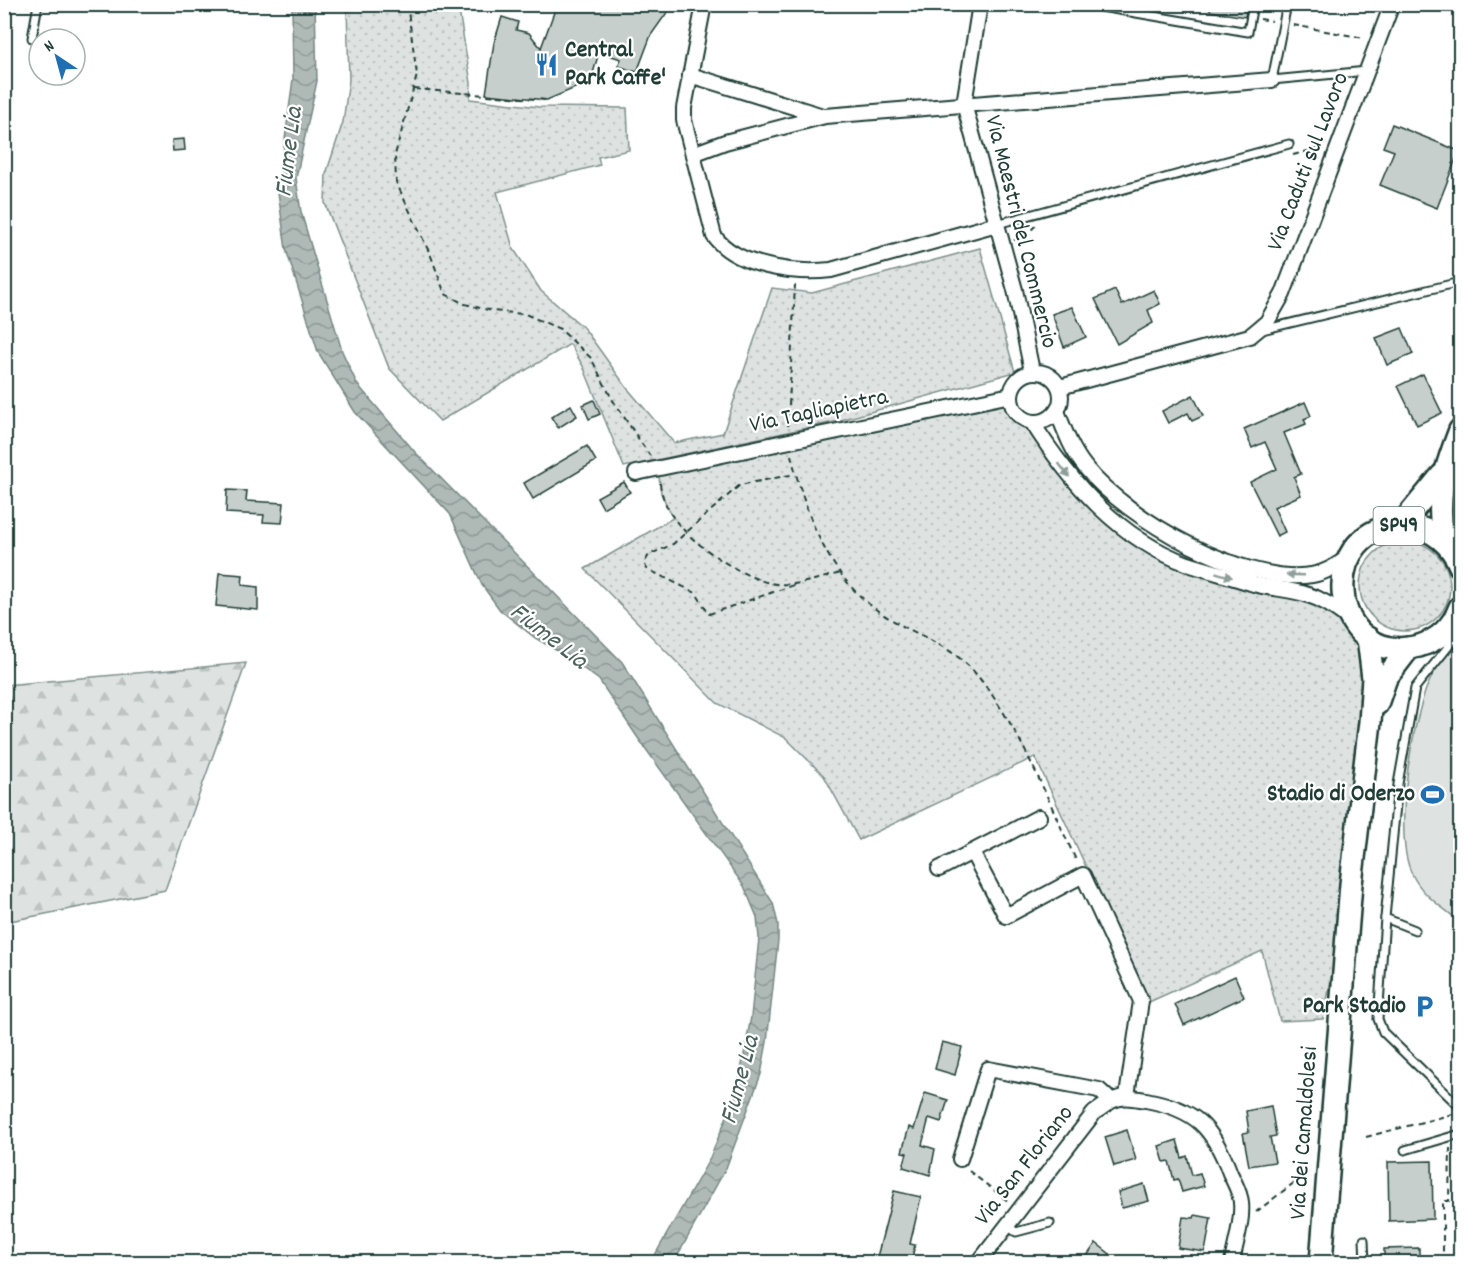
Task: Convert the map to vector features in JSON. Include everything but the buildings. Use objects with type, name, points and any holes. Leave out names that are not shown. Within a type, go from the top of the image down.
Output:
[{"type":"main road","name":"SP49","points":[[1400,526],[1429,494],[1444,472],[1461,430]]},
{"type":"main road","name":"SP49","points":[[1443,540],[1438,510],[1444,472]]},
{"type":"main road","name":"SP49","points":[[1409,648],[1395,648],[1368,638],[1351,620],[1344,605],[1341,589],[1343,573],[1349,557],[1370,535],[1400,526],[1415,527],[1443,540],[1453,551],[1461,566]]},
{"type":"main road","points":[[1409,648],[1428,644],[1444,633],[1456,619],[1461,607]]},
{"type":"main road","name":"Via dei Camaldolesi","points":[[1321,1263],[1351,884],[1370,722],[1373,678],[1368,638]]},
{"type":"main road","name":"Via dei Camaldolesi","points":[[1370,722],[1386,678],[1409,648]]},
{"type":"street","points":[[704,4],[684,120],[714,236],[719,243],[739,256],[769,267],[796,272],[831,270],[997,224]]},
{"type":"street","points":[[964,104],[980,4]]},
{"type":"street","name":"Via Caduti sul Lavoro","points":[[1259,330],[1283,294],[1392,4]]},
{"type":"street","points":[[690,75],[825,116]]},
{"type":"street","points":[[693,154],[725,142],[825,116],[1272,80]]},
{"type":"street","name":"Via Maestri del Commercio","points":[[964,104],[1002,243],[1032,371]]},
{"type":"street","points":[[1060,387],[1250,336],[1259,330]]},
{"type":"street","points":[[1032,422],[1046,420],[1057,411],[1060,404],[1060,387],[1052,376],[1032,371],[1017,379],[1011,395],[1014,410],[1032,422],[1074,482],[1099,507],[1145,542],[1186,563],[1258,585],[1308,595],[1329,604],[1351,620]]},
{"type":"street","name":"Via Tagliapietra","points":[[636,473],[1011,395]]},
{"type":"street","points":[[1057,411],[1072,449],[1110,492],[1156,528],[1196,549],[1257,570],[1294,576],[1313,575],[1349,557]]},
{"type":"street","points":[[939,869],[1039,817]]},
{"type":"street","points":[[972,852],[1006,916],[1083,875],[1142,1001],[1127,1096]]},
{"type":"street","points":[[960,1159],[988,1069],[1099,1090],[1110,1101],[1127,1096],[1168,1104],[1187,1112],[1212,1134],[1222,1152],[1242,1203],[1232,1263]]},
{"type":"street","name":"Via San Floriano","points":[[979,1263],[1094,1113],[1110,1101]]},
{"type":"lane","points":[[34,27],[38,4]]},
{"type":"lane","points":[[1083,4],[1248,32],[1253,4]]},
{"type":"lane","points":[[1287,4],[1272,80],[1367,71]]},
{"type":"lane","points":[[997,224],[1289,144]]},
{"type":"lane","points":[[1259,330],[1461,282]]},
{"type":"lane","points":[[1461,632],[1415,688],[1398,784],[1378,1019],[1383,1032],[1461,1107]]},
{"type":"lane","points":[[1385,918],[1415,930]]},
{"type":"lane","points":[[1405,1150],[1461,1134]]},
{"type":"lane","points":[[1007,1226],[1016,1232],[1050,1223]]},
{"type":"lane","points":[[1364,1240],[1365,1263]]},
{"type":"path","points":[[407,4],[417,75],[395,155],[396,182],[431,256],[445,294],[465,304],[492,311],[525,314],[560,329],[591,358],[612,399],[658,468],[661,492],[673,518],[716,556],[749,575],[775,584],[798,584]]},
{"type":"path","points":[[1251,17],[1365,38],[1362,46]]},
{"type":"path","points":[[414,89],[547,100]]},
{"type":"path","points":[[1292,155],[1324,147]]},
{"type":"path","points":[[1002,243],[1025,236],[1035,225],[1044,222]]},
{"type":"path","points":[[796,272],[787,441],[802,497],[823,548],[841,573],[881,613],[940,643],[975,673],[1006,719],[1083,875]]},
{"type":"path","points":[[795,474],[740,485],[673,544],[649,555],[644,563],[647,570],[696,593],[709,614],[798,584],[841,573]]},
{"type":"path","points":[[1366,1137],[1461,1112]]},
{"type":"path","points":[[1443,1263],[1443,1201],[1449,1201],[1450,1137]]},
{"type":"path","points":[[960,1159],[966,1170],[1019,1209]]},
{"type":"path","points":[[1255,1214],[1262,1205],[1308,1172]]},
{"type":"green space","points":[[347,5],[458,5],[471,83],[470,99],[539,107],[627,108],[629,150],[598,157],[600,165],[497,192],[513,248],[541,291],[584,328],[627,388],[674,443],[723,433],[772,288],[812,293],[980,248],[1015,372],[834,422],[624,467],[583,366],[570,344],[440,421],[389,368],[325,203],[326,174],[343,122],[349,80]]},
{"type":"green space","points":[[1011,399],[1014,410],[1032,422],[1099,507],[1186,563],[1308,595],[1368,638],[1351,884],[1323,1019],[1280,1021],[1262,951],[1149,1002],[1035,757],[859,840],[824,776],[786,738],[717,703],[585,569],[673,518],[661,493],[658,468]]},
{"type":"green space","points":[[1405,541],[1422,544],[1437,554],[1447,569],[1450,586],[1447,603],[1437,618],[1422,628],[1405,631],[1388,628],[1373,618],[1363,603],[1360,586],[1363,569],[1373,554],[1388,544]]},
{"type":"green space","name":"Stadio di Oderzo","points":[[1460,641],[1460,922],[1427,895],[1412,874],[1404,835],[1404,809],[1410,756],[1426,689],[1445,657]]},
{"type":"green space","points":[[246,663],[165,890],[5,922],[5,685]]},
{"type":"water","name":"Fiume Lia","points":[[292,5],[315,5],[317,81],[296,178],[301,212],[342,351],[357,384],[415,452],[622,662],[773,903],[778,924],[778,940],[767,1042],[761,1074],[726,1168],[674,1262],[651,1262],[709,1160],[737,1092],[751,1017],[759,938],[757,917],[744,886],[599,680],[566,656],[535,638],[500,610],[482,585],[450,514],[355,412],[318,352],[286,249],[278,192],[293,79]]},
{"type":"place","name":"Central Park Caffe'","points":[[547,65]]},
{"type":"place","name":"Stadio di Oderzo","points":[[1433,795]]},
{"type":"place","name":"Park Stadio","points":[[1424,1007]]}]
